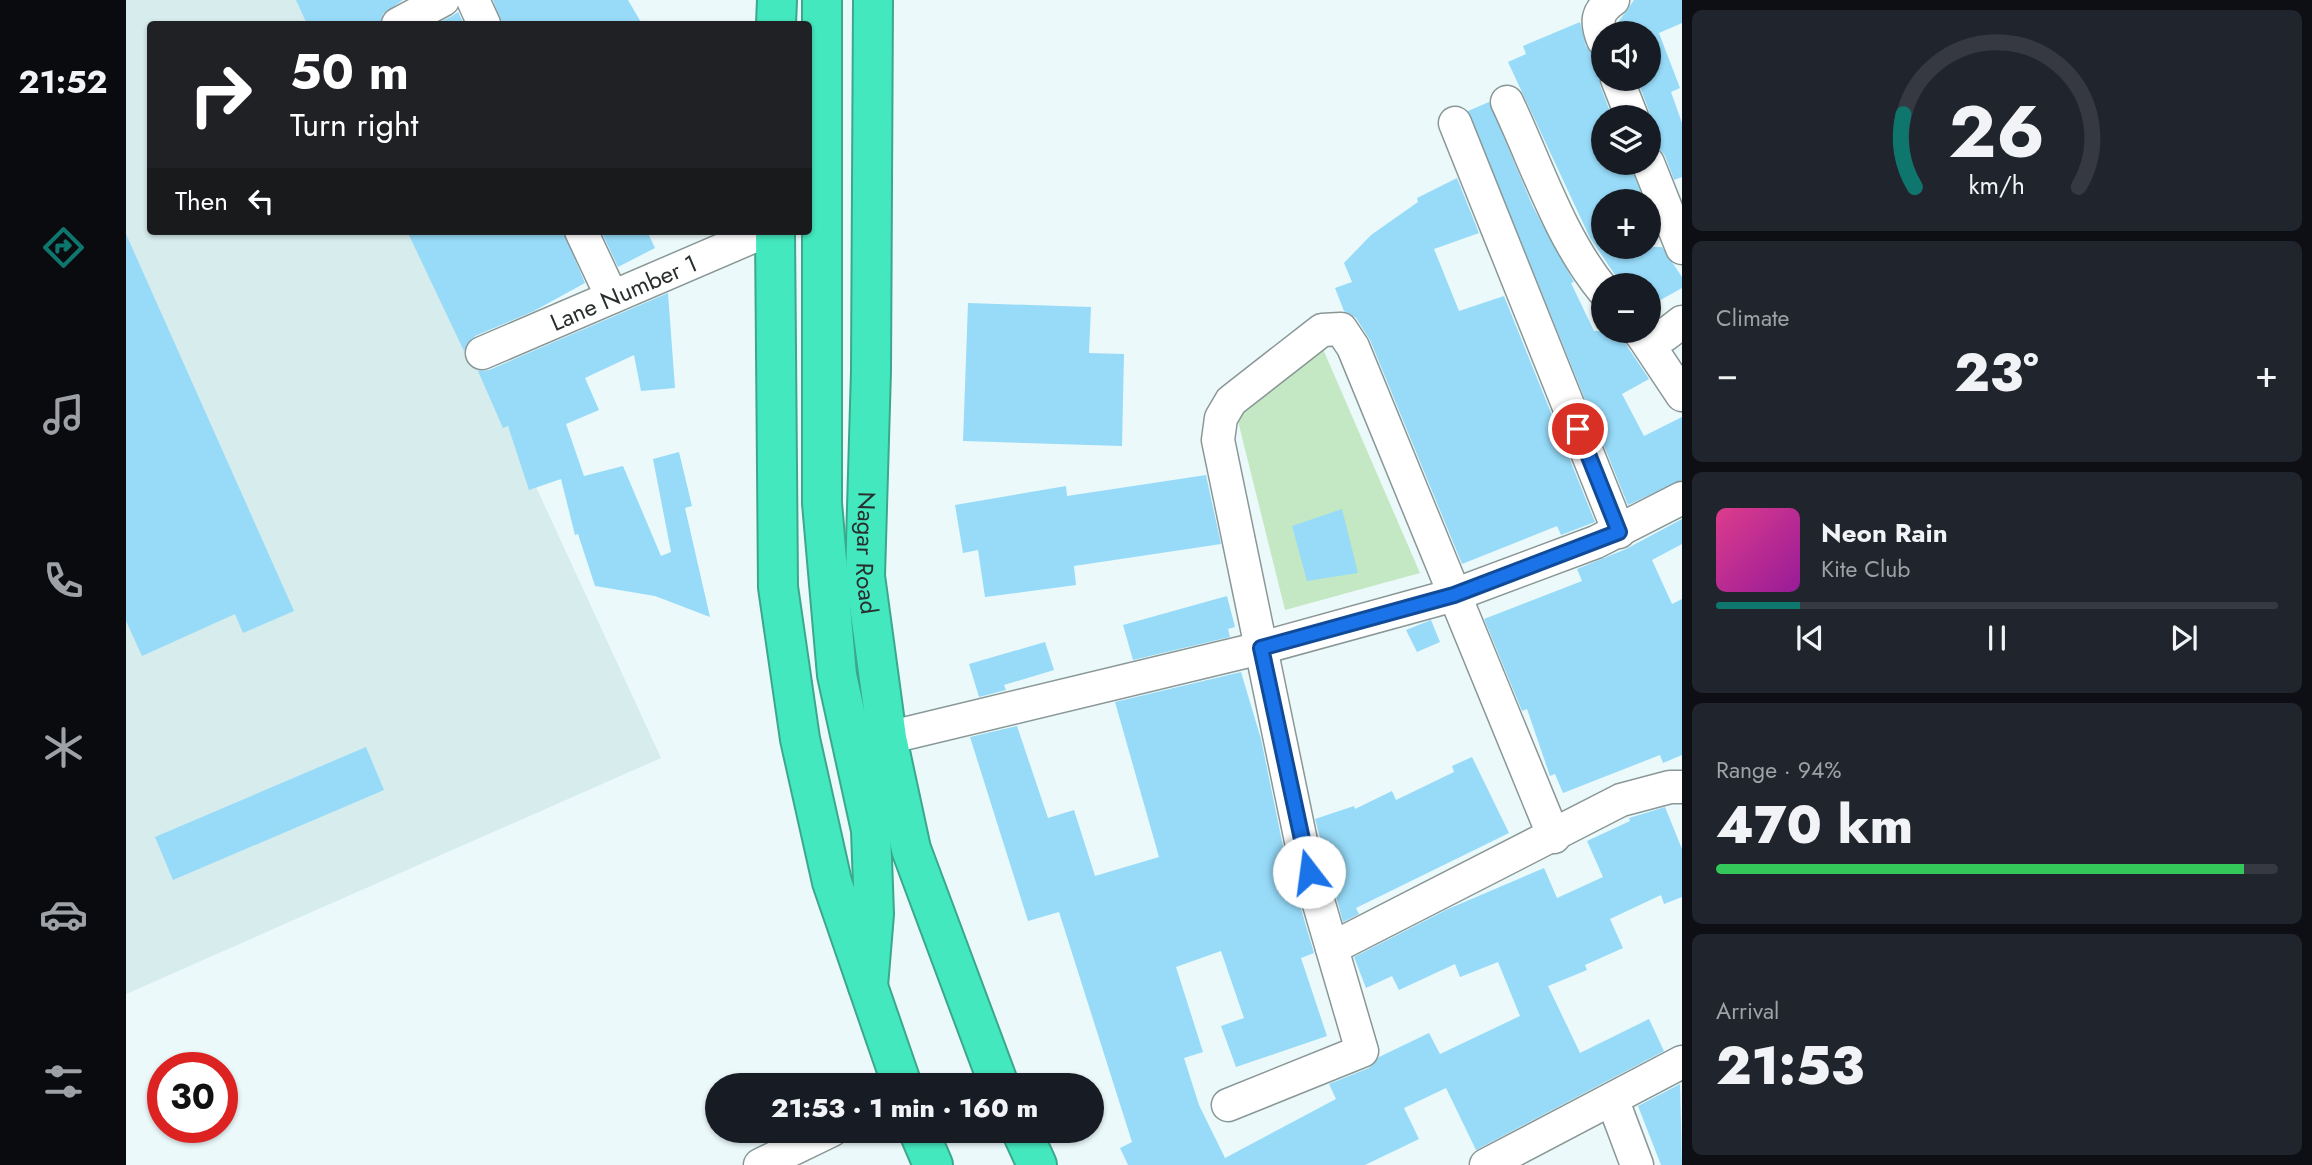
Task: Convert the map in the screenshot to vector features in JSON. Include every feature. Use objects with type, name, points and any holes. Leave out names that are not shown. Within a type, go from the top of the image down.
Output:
[{"type":"highway","points":[[776,21],[777,0]]},
{"type":"highway","points":[[822,0],[821,503],[837,675],[871,830],[874,914],[868,986]]},
{"type":"highway","name":"Nagar Road","points":[[873,0],[871,371],[865,576],[887,738],[911,849],[995,1073]]},
{"type":"highway","points":[[775,235],[778,587],[800,739],[832,882],[898,1073]]},
{"type":"highway","points":[[924,1143],[933,1165]]},
{"type":"highway","points":[[1027,1143],[1037,1165]]},
{"type":"street","points":[[404,21],[443,0]]},
{"type":"street","points":[[473,0],[483,21]]},
{"type":"street","points":[[1597,21],[1601,9],[1613,0]]},
{"type":"street","points":[[1507,102],[1568,236],[1591,275]]},
{"type":"street","points":[[1455,122],[1619,532]]},
{"type":"street","points":[[1653,175],[1682,248]]},
{"type":"street","points":[[583,235],[612,297]]},
{"type":"street","name":"Lane Number 1","points":[[482,353],[757,235]]},
{"type":"street","points":[[1661,335],[1665,335],[1682,322]]},
{"type":"street","points":[[1228,1105],[1362,1051],[1302,846],[1218,440],[1221,418],[1231,401],[1322,330],[1341,329],[1353,347],[1554,837]]},
{"type":"street","points":[[1647,343],[1682,395]]},
{"type":"street","points":[[887,738],[1261,648],[1454,595],[1619,532],[1682,498]]},
{"type":"street","points":[[1332,948],[1554,837],[1621,800],[1670,787],[1682,787]]},
{"type":"street","points":[[1486,1165],[1613,1101],[1682,1062]]},
{"type":"street","points":[[1613,1101],[1637,1165]]},
{"type":"street","points":[[760,1165],[805,1143]]},
{"type":"shaded area","points":[[126,0],[310,0],[320,21],[147,21],[147,235],[420,235],[661,758],[126,994]]},
{"type":"green space","points":[[1323,349],[1420,573],[1285,610],[1237,417]]},
{"type":"building","points":[[296,0],[403,0],[383,14],[381,21],[306,21]]},
{"type":"building","points":[[493,0],[628,0],[640,21],[501,21]]},
{"type":"building","points":[[1634,0],[1682,0],[1682,23],[1661,32],[1661,21],[1619,21]]},
{"type":"building","points":[[458,12],[462,21],[442,21]]},
{"type":"building","points":[[1580,22],[1586,46],[1591,51],[1591,91],[1602,91],[1608,105],[1591,105],[1591,175],[1634,175],[1640,189],[1591,189],[1591,239],[1508,62],[1526,54],[1523,46]]},
{"type":"building","points":[[1661,38],[1680,88],[1671,92],[1682,123],[1682,177],[1674,180],[1661,151],[1661,105],[1647,105],[1642,91],[1661,91]]},
{"type":"building","points":[[1489,102],[1533,207],[1574,282],[1571,283],[1591,325],[1591,343],[1625,343],[1649,379],[1622,394],[1644,436],[1682,417],[1682,480],[1628,505],[1468,111]]},
{"type":"building","points":[[1457,178],[1479,233],[1434,249],[1459,311],[1504,296],[1595,522],[1561,535],[1557,526],[1462,564],[1370,340],[1356,318],[1344,311],[1335,288],[1352,282],[1344,263],[1371,235],[1418,202],[1417,198]]},
{"type":"building","points":[[126,234],[294,611],[243,633],[235,614],[142,656],[126,621]]},
{"type":"building","points":[[409,235],[565,235],[585,283],[534,311],[475,336],[464,351]]},
{"type":"building","points":[[603,235],[649,235],[655,248],[618,267]]},
{"type":"building","points":[[1662,247],[1682,277],[1682,288],[1661,300],[1661,273],[1614,273],[1604,259],[1661,259]]},
{"type":"building","points":[[668,293],[675,388],[641,391],[634,355],[585,378],[599,410],[566,424],[584,476],[623,466],[661,556],[671,552],[653,459],[679,452],[692,506],[685,508],[710,617],[655,596],[595,586],[578,534],[575,535],[561,479],[529,490],[508,426],[503,428],[478,371],[489,370]]},
{"type":"building","points":[[968,303],[1091,307],[1089,353],[1124,354],[1122,446],[963,441]]},
{"type":"building","points":[[1206,475],[1221,544],[1074,566],[1076,585],[985,597],[978,550],[963,553],[955,505],[1066,486],[1067,496]]},
{"type":"building","points":[[1342,509],[1358,573],[1307,581],[1292,526]]},
{"type":"building","points":[[1682,519],[1682,544],[1652,560],[1672,604],[1682,599],[1682,755],[1663,763],[1660,755],[1563,793],[1555,774],[1550,776],[1527,709],[1522,711],[1484,619],[1582,581],[1577,569],[1626,549]]},
{"type":"building","points":[[1227,596],[1235,627],[1228,629],[1230,637],[1133,660],[1123,625]]},
{"type":"building","points":[[1431,620],[1440,642],[1417,652],[1406,630]]},
{"type":"building","points":[[1045,642],[1054,670],[1004,685],[1006,690],[979,697],[969,664]]},
{"type":"building","points":[[1241,672],[1261,739],[1284,851],[1314,953],[1301,958],[1327,1036],[1236,1067],[1221,1026],[1244,1018],[1221,951],[1176,967],[1203,1052],[1184,1058],[1199,1105],[1225,1158],[1336,1099],[1329,1084],[1369,1068],[1379,1057],[1429,1033],[1440,1054],[1520,1016],[1498,962],[1460,977],[1455,964],[1399,990],[1392,976],[1366,988],[1354,957],[1448,909],[1544,868],[1557,898],[1603,877],[1587,841],[1630,821],[1629,818],[1665,807],[1682,849],[1682,897],[1664,904],[1661,895],[1610,919],[1623,948],[1585,965],[1587,970],[1548,986],[1580,1053],[1649,1019],[1664,1051],[1476,1150],[1446,1088],[1404,1108],[1419,1139],[1365,1165],[1128,1165],[1120,1148],[1132,1142],[1059,912],[1028,921],[970,737],[1017,726],[1048,818],[1074,810],[1095,876],[1159,857],[1115,702]]},
{"type":"building","points":[[366,747],[384,790],[173,880],[155,837]]},
{"type":"building","points":[[1472,757],[1509,833],[1356,908],[1359,914],[1343,922],[1315,819],[1354,806],[1355,809],[1392,791],[1396,800],[1454,772],[1452,766]]},
{"type":"building","points":[[1680,1084],[1682,1165],[1661,1165],[1638,1106]]},
{"type":"route","points":[[1309,872],[1261,648],[1454,595],[1619,532],[1578,429]]}]
